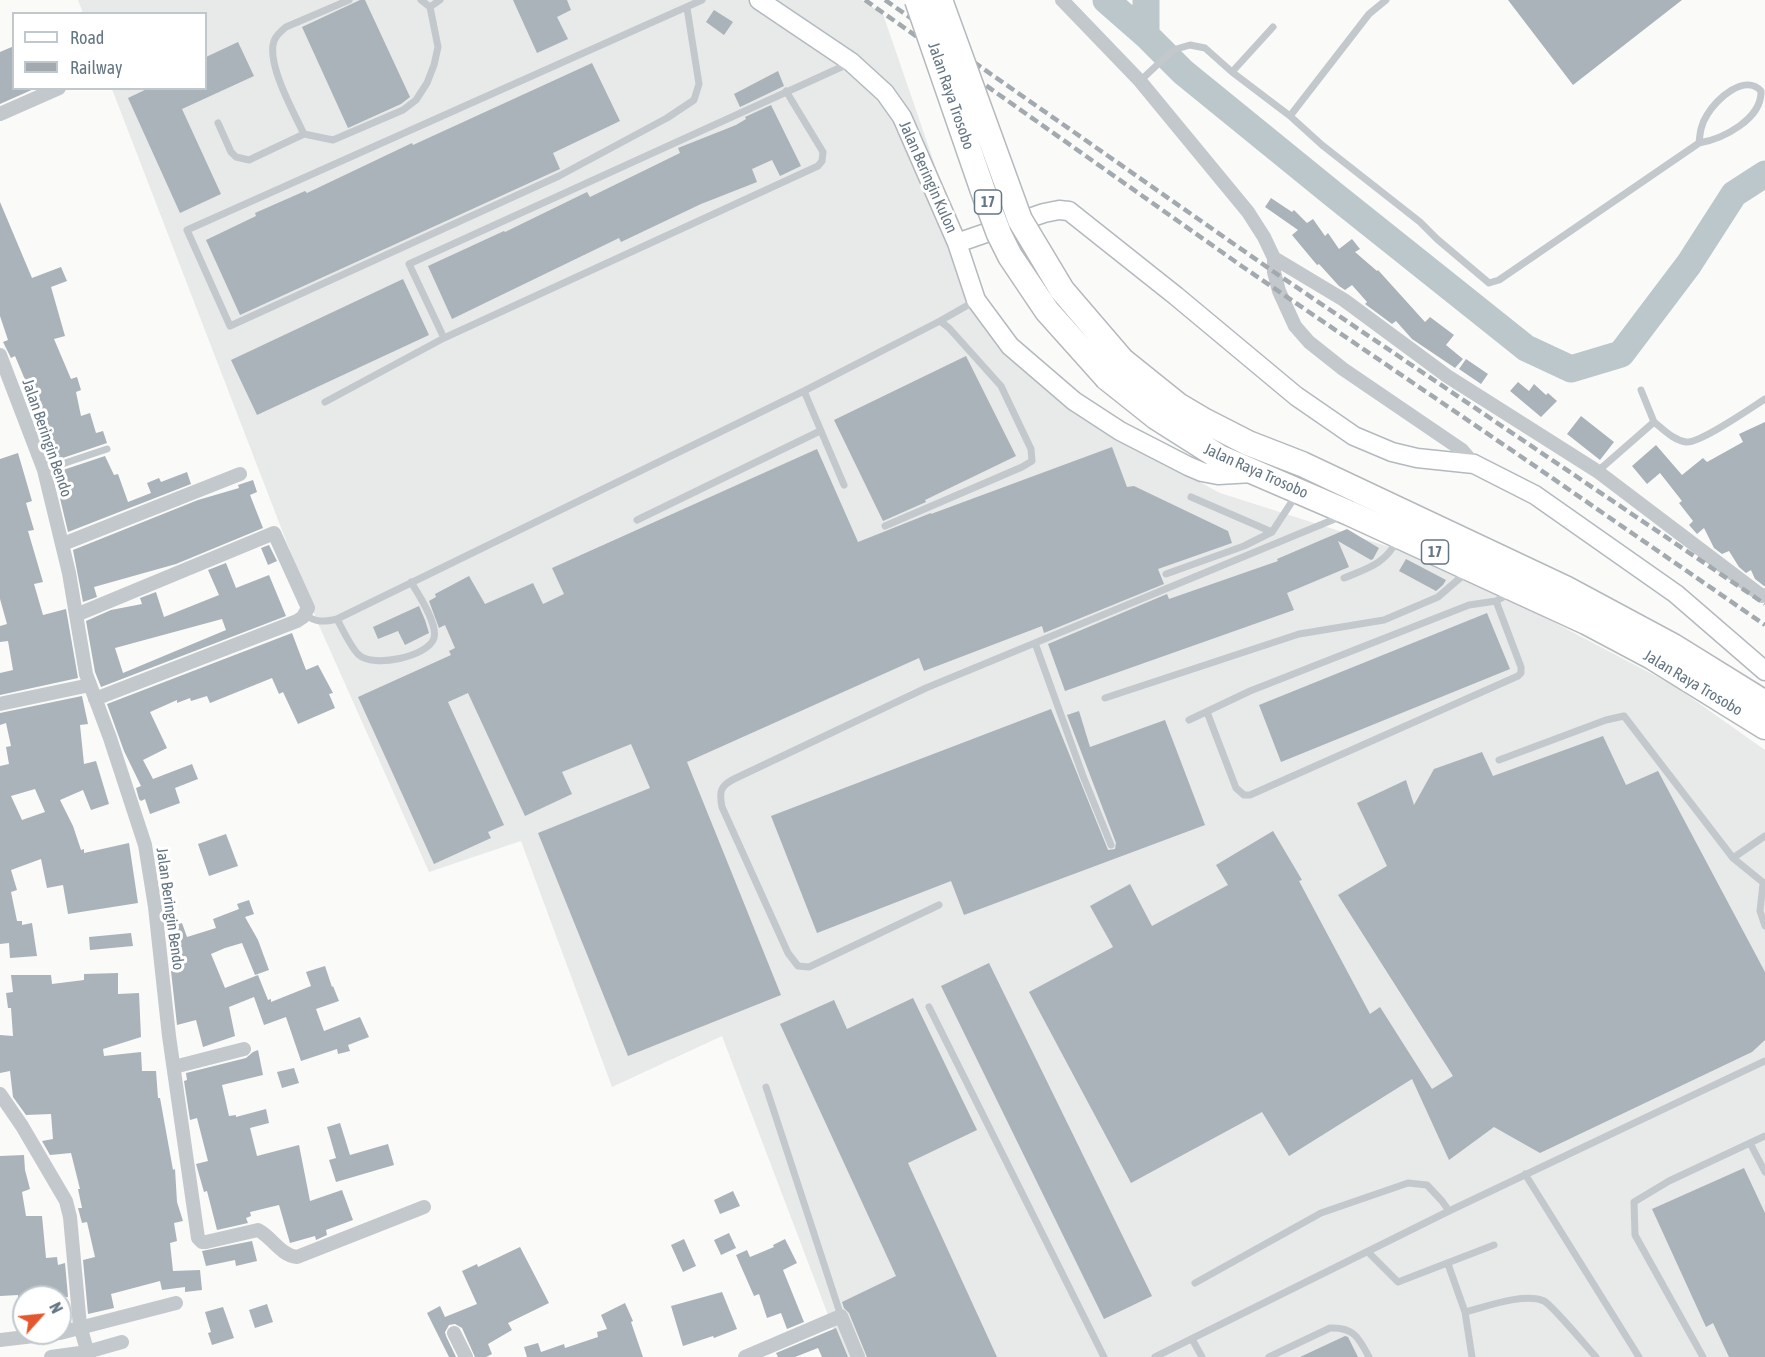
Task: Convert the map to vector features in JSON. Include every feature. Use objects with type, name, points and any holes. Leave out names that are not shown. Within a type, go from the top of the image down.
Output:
[{"type":"highway","name":"Jalan Raya Trosobo","points":[[917,0],[987,201],[1010,256],[1047,311],[1107,378],[1156,417],[1202,448],[1255,473],[1300,490],[1586,622],[1652,657],[1765,727]]},
{"type":"highway","name":"Jalan Raya Trosobo","points":[[940,0],[1020,220],[1062,290],[1122,360],[1178,405],[1205,421],[1248,443],[1302,464],[1565,588],[1673,646],[1765,703]]},
{"type":"street","name":"Jalan Beringin Kulon","points":[[759,0],[852,62],[885,93],[902,117],[957,243],[976,300],[1010,346],[1042,376],[1074,401],[1120,430],[1202,472],[1218,475],[1255,473]]},
{"type":"street","points":[[1062,0],[1142,77],[1248,212],[1274,258],[1274,273],[1288,313],[1295,326],[1309,342],[1343,369],[1462,450],[1474,464]]},
{"type":"street","points":[[0,114],[54,90]]},
{"type":"street","points":[[957,243],[1044,213],[1059,210],[1069,212],[1176,296],[1296,396],[1354,436],[1392,452],[1417,458],[1474,464],[1535,495],[1676,594],[1765,671]]},
{"type":"street","points":[[1274,258],[1344,300],[1447,376],[1597,471],[1761,596],[1765,595]]},
{"type":"street","name":"Jalan Beringin Bendo","points":[[0,355],[44,470],[63,544],[86,674],[145,844],[155,907],[169,1036],[196,1232],[199,1240],[202,1242],[258,1230],[265,1233],[289,1256],[297,1257],[424,1206]]},
{"type":"street","points":[[63,544],[240,474]]},
{"type":"street","points":[[76,615],[274,533],[308,608],[297,621],[95,699]]},
{"type":"street","points":[[0,704],[90,685]]},
{"type":"street","points":[[174,1067],[244,1049]]},
{"type":"street","points":[[0,1094],[22,1126],[66,1201],[70,1217],[81,1329],[87,1353]]},
{"type":"street","points":[[72,1331],[176,1303]]},
{"type":"street","points":[[746,1357],[841,1316],[858,1357]]},
{"type":"street","points":[[454,1333],[466,1357]]},
{"type":"street","points":[[51,1357],[87,1353],[122,1342]]},
{"type":"lane","points":[[304,134],[274,64],[273,43],[277,34],[286,27],[349,0]]},
{"type":"lane","points":[[218,123],[231,152],[236,157],[249,160],[304,134],[333,140],[403,110],[416,100],[428,83],[438,47],[430,7],[421,0]]},
{"type":"lane","points":[[430,7],[440,0]]},
{"type":"lane","points":[[687,8],[699,84],[694,100],[667,118],[559,176],[230,326],[187,230],[702,0]]},
{"type":"lane","points":[[1290,116],[1369,14],[1386,0]]},
{"type":"lane","points":[[1232,72],[1273,27]]},
{"type":"lane","points":[[1142,77],[1173,50],[1190,45],[1205,48],[1420,222],[1489,283],[1499,280],[1699,143],[1724,136],[1733,130],[1758,107],[1761,91],[1750,84],[1743,85],[1723,96],[1707,114],[1700,128],[1699,143]]},
{"type":"lane","points":[[444,338],[409,264],[852,62]]},
{"type":"lane","points":[[325,402],[444,338],[818,166],[822,161],[823,152],[786,91]]},
{"type":"lane","points":[[305,614],[311,620],[323,622],[337,619],[804,390],[940,321],[976,300]]},
{"type":"lane","points":[[885,526],[1032,461],[1031,448],[1001,386],[940,321]]},
{"type":"lane","points":[[804,390],[844,485]]},
{"type":"lane","points":[[1641,390],[1654,422],[1676,439],[1688,442],[1703,437],[1765,399]]},
{"type":"lane","points":[[1597,471],[1654,422]]},
{"type":"lane","points":[[637,520],[820,431]]},
{"type":"lane","points":[[44,470],[107,449]]},
{"type":"lane","points":[[1166,574],[1244,546],[1272,532],[1300,490]]},
{"type":"lane","points":[[1191,497],[1272,532]]},
{"type":"lane","points":[[939,905],[809,968],[798,966],[788,953],[722,807],[721,789],[724,784],[734,779],[915,693],[1349,513]]},
{"type":"lane","points":[[1344,578],[1375,566],[1391,554],[1400,536]]},
{"type":"lane","points":[[1105,698],[1299,634],[1384,620],[1438,597],[1471,568]]},
{"type":"lane","points":[[337,619],[359,656],[375,662],[410,656],[428,647],[435,636],[432,620],[411,582]]},
{"type":"lane","points":[[1189,720],[1250,691],[1458,610],[1496,601],[1518,590]]},
{"type":"lane","points":[[1207,712],[1236,788],[1240,793],[1250,795],[1518,676],[1521,673],[1521,667],[1496,601]]},
{"type":"lane","points":[[1035,643],[1083,776],[1111,845]]},
{"type":"lane","points":[[1499,760],[1606,720],[1624,716],[1733,858],[1764,884],[1760,910],[1765,926]]},
{"type":"lane","points":[[1733,858],[1765,836]]},
{"type":"lane","points":[[929,1007],[1104,1357]]},
{"type":"lane","points":[[1155,1357],[1449,1211],[1765,1061]]},
{"type":"lane","points":[[766,1087],[841,1316]]},
{"type":"lane","points":[[1703,1357],[1635,1235],[1634,1202],[1669,1181],[1765,1136]]},
{"type":"lane","points":[[1750,1143],[1765,1172]]},
{"type":"lane","points":[[1526,1174],[1639,1357]]},
{"type":"lane","points":[[1195,1283],[1321,1214],[1408,1183],[1427,1185],[1449,1211]]},
{"type":"lane","points":[[1368,1252],[1398,1282],[1494,1245]]},
{"type":"lane","points":[[1448,1264],[1465,1312],[1472,1357]]},
{"type":"lane","points":[[1465,1312],[1511,1300],[1545,1301],[1596,1357]]},
{"type":"lane","points":[[1269,1357],[1330,1328],[1341,1328],[1352,1332],[1370,1357]]},
{"type":"lane","points":[[1192,1339],[1202,1357]]},
{"type":"shaded area","points":[[78,0],[862,0],[883,14],[948,203],[973,309],[1110,433],[1220,493],[1443,564],[1673,685],[1765,750],[1765,1357],[844,1357],[722,1036],[612,1087],[521,841],[429,872],[317,621],[112,90],[207,90],[207,12],[83,12]]},
{"type":"building","points":[[360,0],[365,0],[410,97],[401,104],[348,128],[302,27]]},
{"type":"building","points":[[513,0],[567,0],[571,10],[557,17],[568,39],[537,53]]},
{"type":"building","points":[[1508,0],[1682,0],[1573,85]]},
{"type":"building","points":[[714,10],[733,22],[724,35],[706,22]]},
{"type":"building","points":[[238,42],[254,76],[182,109],[221,194],[180,213],[128,98],[145,90],[207,90],[207,57]]},
{"type":"building","points":[[12,47],[12,90],[32,90],[0,104],[0,52]]},
{"type":"building","points":[[592,63],[620,121],[553,153],[560,169],[240,315],[206,240],[256,216],[255,213],[305,191],[307,193],[412,143],[413,145]]},
{"type":"building","points":[[778,71],[784,86],[740,107],[734,94]]},
{"type":"building","points":[[771,105],[801,166],[780,176],[772,160],[752,169],[757,182],[701,204],[621,242],[619,238],[452,319],[428,266],[587,192],[590,197],[680,153],[678,148],[736,125],[746,119],[745,117]]},
{"type":"building","points":[[1271,198],[1292,212],[1294,210],[1307,223],[1313,219],[1325,236],[1328,233],[1339,249],[1352,239],[1360,249],[1355,252],[1378,270],[1425,322],[1430,317],[1454,335],[1446,345],[1463,359],[1455,368],[1412,339],[1396,321],[1392,324],[1365,304],[1367,302],[1352,285],[1345,290],[1339,286],[1319,264],[1317,265],[1292,235],[1298,230],[1265,207]]},
{"type":"building","points":[[0,202],[32,278],[61,267],[67,281],[51,287],[65,336],[54,339],[71,379],[77,377],[81,390],[76,392],[81,416],[90,413],[96,433],[103,431],[107,443],[51,462],[38,430],[33,408],[38,406],[30,380],[26,382],[15,356],[11,358],[3,342],[8,340],[0,316]]},
{"type":"building","points":[[403,279],[429,335],[257,415],[231,360]]},
{"type":"building","points":[[966,356],[1016,456],[925,500],[926,502],[883,521],[834,420]]},
{"type":"building","points":[[1466,359],[1488,374],[1481,384],[1459,369]]},
{"type":"building","points":[[1518,382],[1529,391],[1534,384],[1557,401],[1541,417],[1510,391]]},
{"type":"building","points":[[1581,416],[1614,442],[1600,460],[1567,434]]},
{"type":"building","points":[[1765,422],[1764,586],[1755,579],[1751,570],[1746,573],[1739,567],[1729,551],[1722,554],[1714,548],[1704,528],[1697,534],[1689,525],[1693,521],[1679,503],[1682,501],[1660,473],[1647,484],[1632,466],[1656,445],[1682,475],[1703,458],[1707,462],[1743,442],[1739,434]]},
{"type":"building","points":[[1112,447],[1127,487],[1134,486],[1228,531],[1232,543],[1158,569],[1164,584],[1044,633],[1042,626],[924,671],[919,658],[687,762],[781,995],[628,1056],[538,833],[650,788],[631,744],[562,772],[572,794],[525,816],[468,693],[448,702],[504,825],[488,832],[491,838],[434,864],[358,697],[451,655],[449,651],[455,648],[445,625],[439,628],[429,601],[436,597],[435,594],[469,576],[485,604],[533,583],[543,604],[564,594],[552,568],[817,449],[858,542]]},
{"type":"building","points":[[18,453],[32,501],[26,503],[34,530],[28,531],[43,582],[34,584],[43,615],[66,609],[78,678],[0,695],[0,673],[13,670],[8,641],[0,642],[0,626],[7,624],[0,599],[0,459]]},
{"type":"building","points":[[105,456],[114,475],[118,474],[128,502],[151,493],[147,483],[159,478],[161,482],[187,472],[191,484],[68,532],[54,473]]},
{"type":"building","points":[[253,480],[257,492],[250,495],[263,528],[176,564],[94,587],[97,597],[83,602],[73,550],[198,500],[239,488],[238,485]]},
{"type":"building","points":[[1347,529],[1379,548],[1373,559],[1371,560],[1338,541],[1349,567],[1287,593],[1294,610],[1065,691],[1048,644],[1167,594],[1169,599],[1278,561],[1277,559]]},
{"type":"building","points":[[269,545],[277,561],[268,565],[261,548]]},
{"type":"building","points":[[1406,559],[1446,580],[1443,585],[1436,591],[1399,571]]},
{"type":"building","points":[[226,563],[236,588],[269,575],[286,616],[101,687],[95,672],[86,621],[111,610],[142,604],[140,598],[156,592],[164,617],[219,595],[208,570]],"holes":[[[222,619],[226,630],[123,673],[115,648]]]},
{"type":"building","points":[[419,606],[429,633],[405,645],[398,631],[378,639],[373,627]]},
{"type":"building","points":[[1487,613],[1510,669],[1281,762],[1259,705]]},
{"type":"building","points":[[292,633],[306,670],[318,665],[333,693],[329,694],[335,708],[298,724],[283,692],[279,694],[272,678],[210,703],[207,696],[191,701],[190,698],[177,703],[177,700],[150,712],[167,748],[143,760],[153,779],[192,764],[198,779],[175,788],[180,803],[150,814],[145,799],[141,801],[139,799],[136,788],[141,786],[124,751],[107,704]]},
{"type":"building","points":[[82,696],[88,724],[80,725],[84,764],[96,761],[109,804],[91,810],[83,790],[60,800],[84,853],[129,843],[138,903],[68,914],[63,885],[47,888],[41,859],[11,870],[17,890],[11,892],[17,921],[22,921],[22,925],[32,923],[37,956],[10,958],[9,943],[0,944],[0,766],[9,764],[6,747],[11,746],[6,723],[0,725],[0,713]],"holes":[[[35,789],[45,812],[22,820],[11,796]]]},
{"type":"building","points":[[1051,709],[1108,850],[1115,849],[1116,843],[1067,715],[1079,711],[1090,747],[1165,720],[1205,825],[964,915],[951,881],[817,933],[771,816]]},
{"type":"building","points":[[1603,736],[1626,785],[1658,771],[1765,972],[1765,1040],[1752,1052],[1540,1153],[1494,1127],[1449,1160],[1412,1079],[1289,1156],[1262,1112],[1131,1183],[1029,992],[1113,947],[1090,906],[1130,884],[1152,926],[1228,885],[1216,865],[1273,831],[1302,880],[1299,881],[1370,1014],[1380,1007],[1432,1089],[1453,1076],[1338,895],[1387,866],[1357,803],[1406,780],[1414,805],[1434,769],[1482,752],[1493,776]]},
{"type":"building","points":[[226,834],[238,866],[209,876],[198,844]]},
{"type":"building","points":[[249,900],[254,914],[245,917],[258,940],[269,970],[255,975],[242,943],[225,948],[211,954],[225,988],[258,975],[268,1000],[271,999],[271,1002],[311,986],[306,972],[325,966],[339,1001],[316,1009],[324,1031],[360,1017],[369,1037],[348,1045],[350,1051],[338,1054],[337,1049],[301,1061],[286,1017],[264,1025],[254,997],[229,1007],[235,1036],[203,1047],[196,1020],[177,1025],[171,971],[174,971],[169,955],[166,928],[182,923],[187,937],[216,928],[213,919],[239,909],[237,904]]},
{"type":"building","points":[[131,933],[133,946],[90,950],[89,937]]},
{"type":"building","points":[[989,963],[1152,1296],[1104,1319],[941,986]]},
{"type":"building","points":[[118,973],[118,994],[139,993],[141,1037],[103,1049],[104,1056],[141,1052],[142,1071],[156,1071],[158,1098],[160,1098],[173,1170],[175,1169],[177,1202],[183,1221],[174,1223],[177,1241],[170,1243],[173,1271],[200,1270],[202,1290],[185,1292],[185,1287],[162,1290],[160,1281],[111,1294],[114,1308],[88,1314],[83,1260],[95,1257],[87,1222],[82,1223],[78,1208],[82,1208],[78,1189],[80,1189],[71,1153],[50,1155],[42,1141],[53,1139],[51,1114],[26,1115],[13,1097],[10,1071],[0,1073],[0,1035],[13,1036],[11,1008],[8,1008],[6,993],[13,992],[11,975],[51,975],[52,984],[84,980],[84,974]]},
{"type":"building","points":[[913,998],[977,1130],[908,1163],[997,1357],[867,1357],[849,1313],[842,1302],[896,1276],[780,1024],[834,1000],[847,1029]]},
{"type":"building","points":[[258,1050],[263,1075],[222,1085],[229,1116],[236,1115],[236,1117],[266,1109],[269,1123],[250,1128],[257,1156],[299,1145],[310,1201],[342,1190],[353,1220],[326,1230],[327,1235],[316,1240],[315,1236],[290,1243],[279,1205],[250,1212],[251,1216],[246,1218],[248,1223],[217,1230],[207,1191],[204,1192],[196,1164],[208,1161],[197,1118],[190,1120],[184,1081],[187,1080],[186,1073],[246,1058]]},
{"type":"building","points":[[294,1068],[299,1083],[282,1088],[277,1072]]},
{"type":"building","points":[[340,1123],[350,1155],[388,1144],[394,1165],[336,1182],[329,1160],[336,1158],[327,1127]]},
{"type":"building","points":[[24,1155],[30,1189],[22,1192],[26,1216],[42,1216],[46,1258],[57,1257],[58,1265],[65,1263],[67,1285],[12,1285],[12,1295],[0,1296],[0,1156]]},
{"type":"building","points":[[1744,1168],[1765,1213],[1765,1357],[1729,1357],[1713,1323],[1706,1327],[1652,1209]]},
{"type":"building","points":[[733,1191],[740,1206],[720,1214],[714,1200]]},
{"type":"building","points":[[729,1233],[736,1248],[721,1255],[714,1240]]},
{"type":"building","points":[[684,1239],[696,1266],[683,1272],[671,1245]]},
{"type":"building","points":[[785,1239],[797,1263],[783,1270],[804,1322],[787,1329],[781,1313],[767,1318],[759,1294],[754,1296],[736,1255],[747,1250],[750,1257],[774,1247],[773,1245]]},
{"type":"building","points":[[252,1241],[257,1261],[236,1266],[235,1260],[206,1266],[202,1251]]},
{"type":"building","points":[[520,1247],[549,1303],[508,1323],[512,1330],[488,1344],[492,1354],[486,1357],[475,1357],[462,1328],[455,1324],[449,1325],[445,1332],[456,1357],[449,1357],[427,1313],[440,1306],[445,1317],[477,1304],[462,1271],[477,1264],[478,1267]]},
{"type":"building","points":[[722,1292],[737,1329],[683,1346],[671,1306]]},
{"type":"building","points":[[625,1303],[633,1321],[631,1322],[643,1357],[527,1357],[524,1347],[538,1343],[541,1352],[564,1344],[565,1348],[598,1337],[597,1332],[607,1329],[601,1315]]},
{"type":"building","points":[[267,1304],[273,1322],[255,1328],[249,1310]]},
{"type":"building","points":[[223,1307],[234,1338],[212,1345],[205,1312]]},
{"type":"building","points":[[836,1328],[848,1357],[822,1357],[818,1348],[795,1357],[778,1357],[776,1353]]},
{"type":"building","points":[[1345,1336],[1348,1337],[1358,1357],[1300,1357]]},
{"type":"waterway","points":[[1106,0],[1146,35]]},
{"type":"waterway","points":[[1146,0],[1146,35],[1183,72],[1526,348],[1571,369],[1621,354],[1689,264],[1734,194],[1765,174]]},
{"type":"railway","points":[[865,0],[1243,267],[1765,625]]},
{"type":"railway","points":[[885,0],[1274,272],[1765,604]]}]
